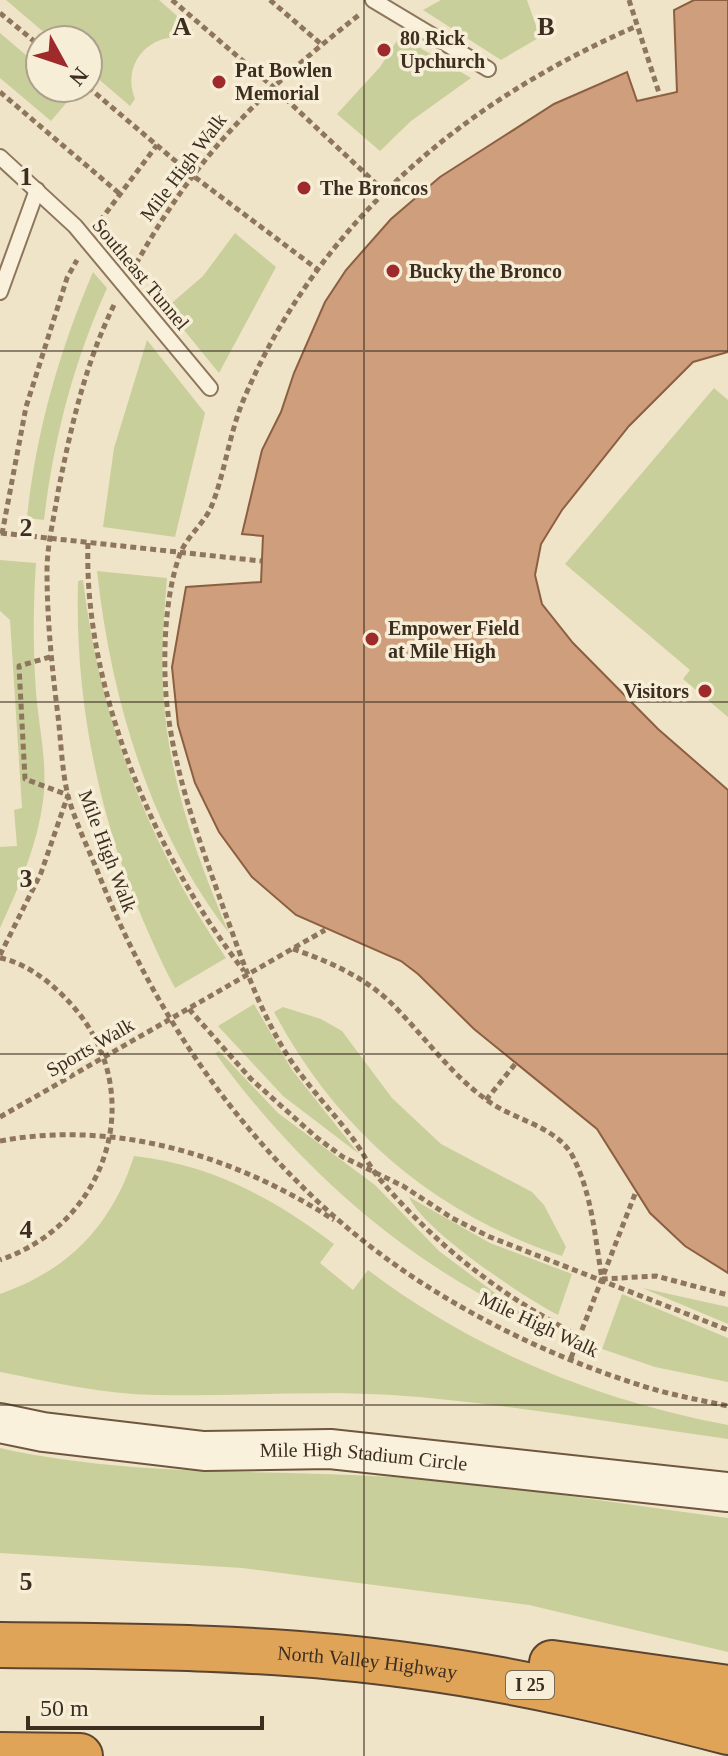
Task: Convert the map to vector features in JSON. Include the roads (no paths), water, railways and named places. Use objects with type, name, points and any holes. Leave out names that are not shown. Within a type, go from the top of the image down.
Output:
[{"type":"highway","name":"North Valley Highway","points":[[0,1645],[154,1646],[330,1657],[515,1682],[728,1732]]},
{"type":"highway","points":[[330,1657],[523,1659],[728,1688]]},
{"type":"highway","points":[[0,1755],[80,1756]]},
{"type":"street","name":"Mile High Stadium Circle","points":[[0,1423],[43,1432],[175,1448],[330,1449],[728,1492]]},
{"type":"lane","points":[[375,1],[488,69]]},
{"type":"lane","name":"Southeast Tunnel","points":[[0,157],[87,240],[210,388]]},
{"type":"lane","points":[[0,292],[37,190]]},
{"type":"place","name":"80 Rick Upchurch","points":[[384,50]]},
{"type":"place","name":"Pat Bowlen Memorial","points":[[219,82]]},
{"type":"place","name":"The Broncos","points":[[304,188]]},
{"type":"place","name":"Bucky the Bronco","points":[[393,271]]},
{"type":"place","name":"Empower Field at Mile High","points":[[372,639]]},
{"type":"place","name":"Visitors","points":[[705,691]]}]
